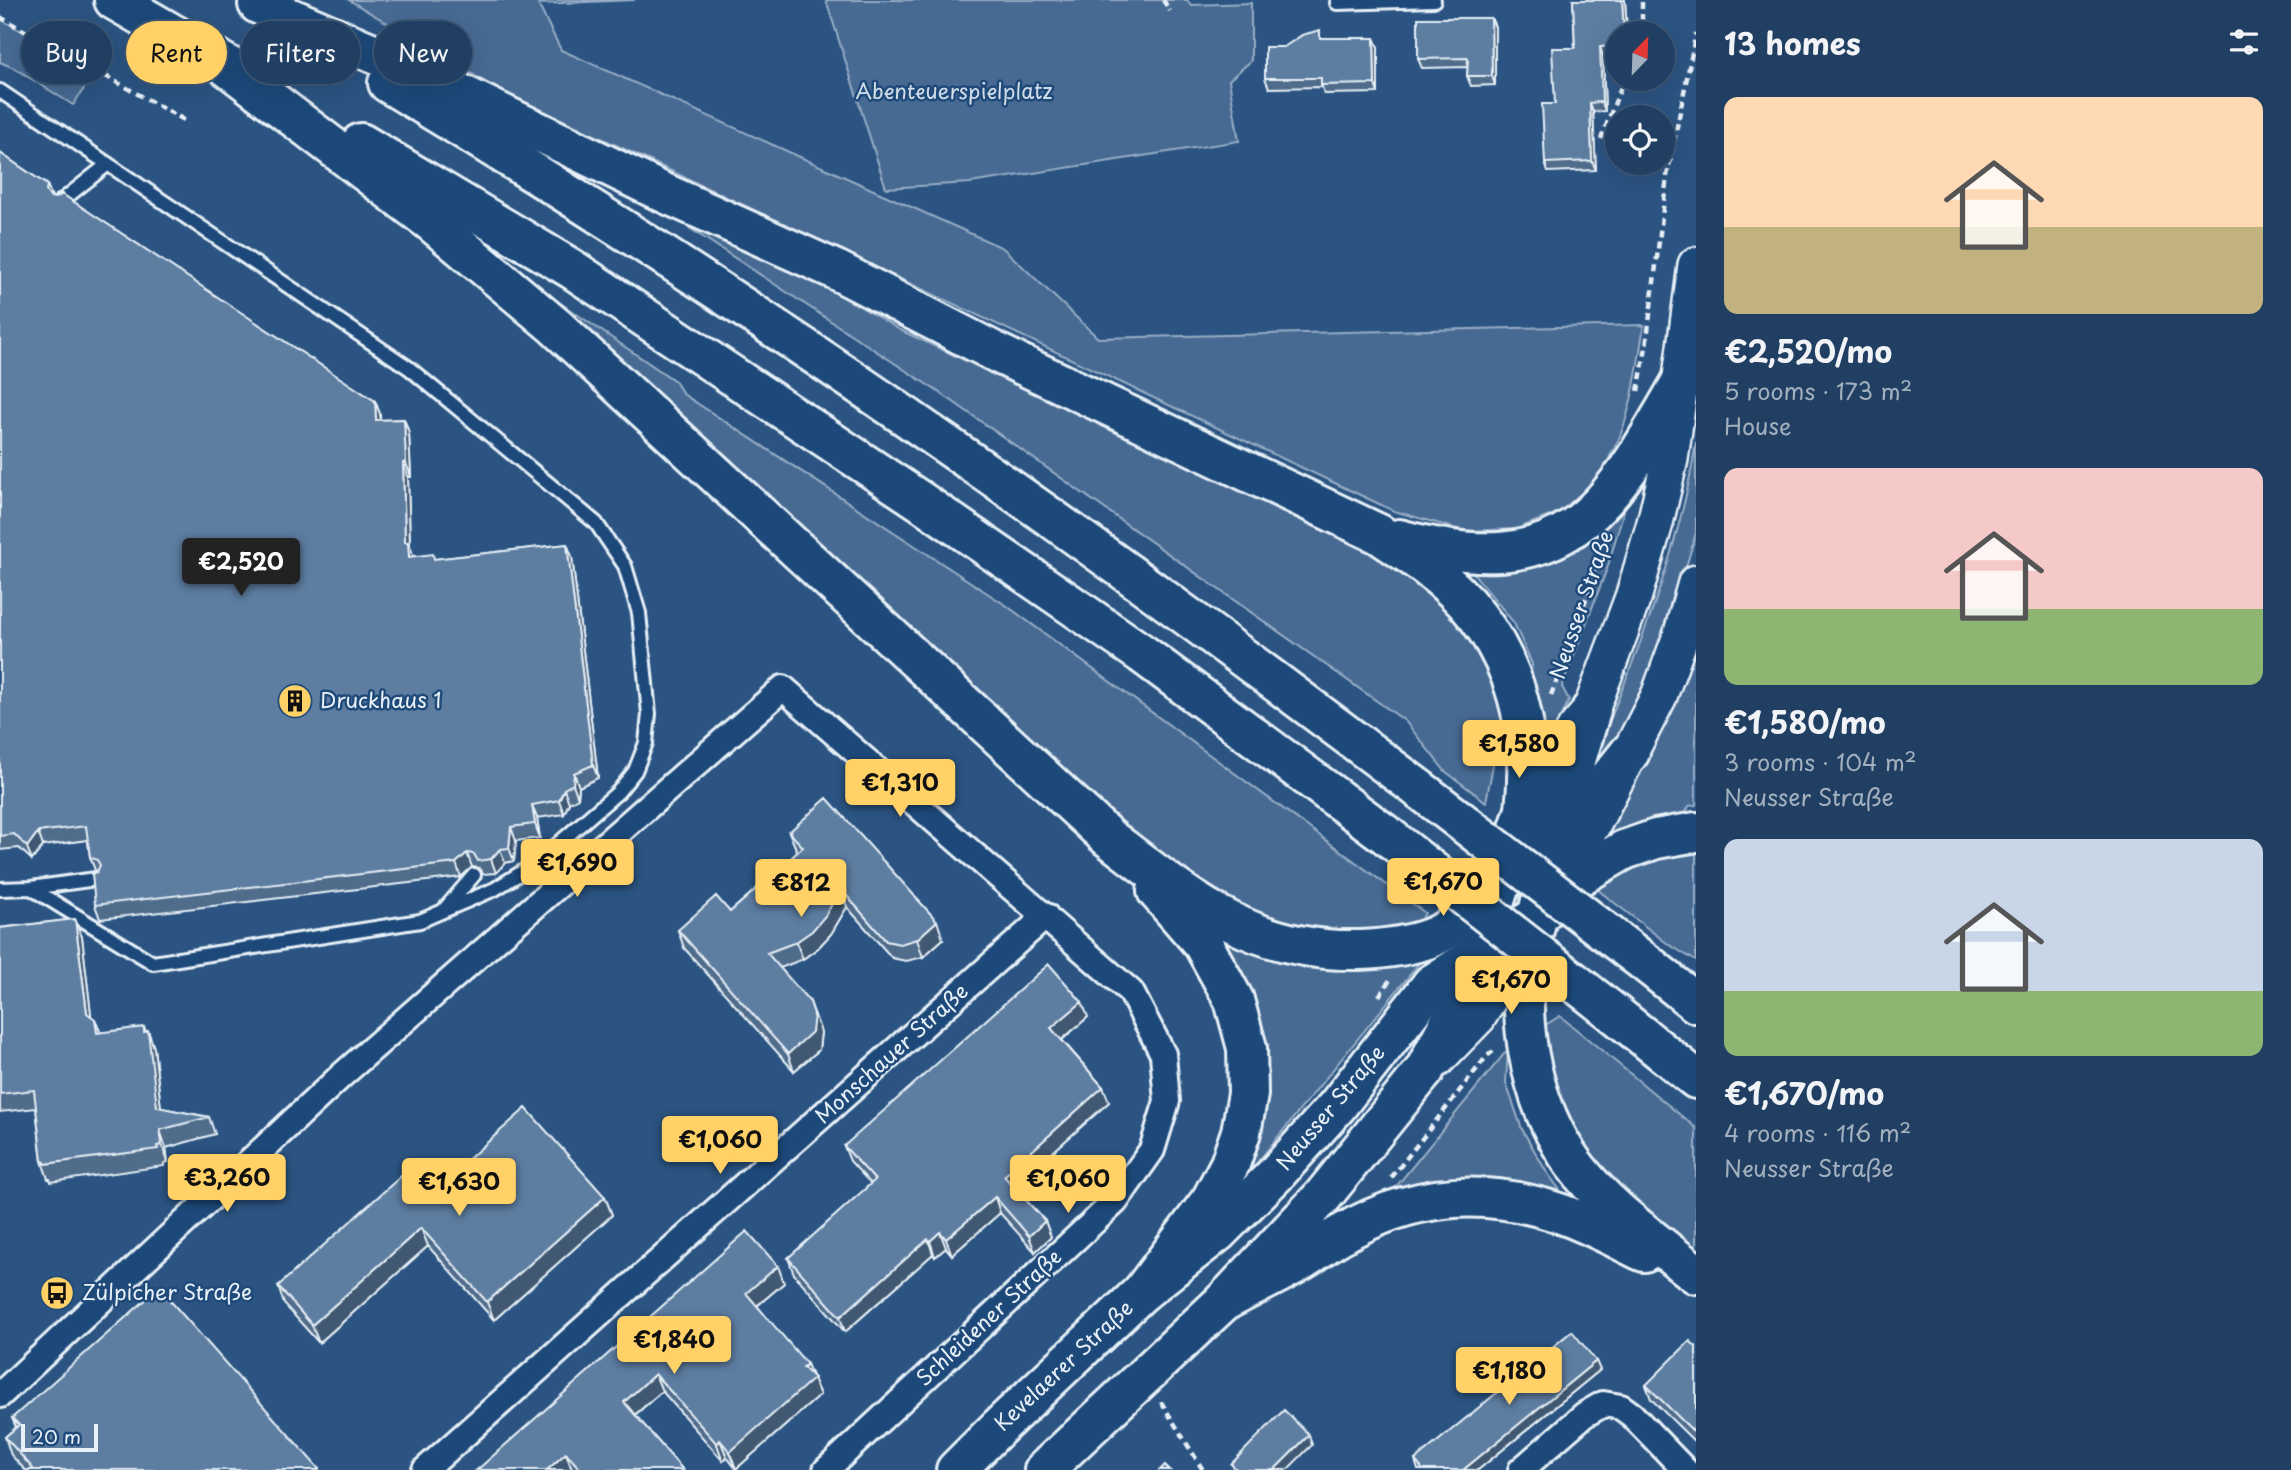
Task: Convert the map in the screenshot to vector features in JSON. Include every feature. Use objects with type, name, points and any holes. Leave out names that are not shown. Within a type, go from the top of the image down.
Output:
[{"type":"main road","points":[[114,0],[151,21]]},
{"type":"main road","points":[[255,2],[408,68],[660,191],[836,270],[999,354],[1380,534],[1430,548],[1476,553],[1518,550],[1554,539],[1587,519],[1610,496],[1643,449],[1680,384]]},
{"type":"main road","points":[[255,2],[688,271],[922,428],[1174,606],[1419,789],[1696,1003]]},
{"type":"main road","points":[[227,65],[418,175],[572,269],[919,500],[1141,653],[1389,837],[1696,1079]]},
{"type":"main road","points":[[227,67],[429,220],[555,326],[1109,838],[1172,887],[1215,914],[1272,941],[1325,951],[1380,949],[1435,936],[1452,925],[1556,838],[1599,792],[1630,752]]},
{"type":"main road","name":"Neusser Straße","points":[[1142,1292],[1218,1232],[1275,1175],[1337,1106],[1432,984],[1500,884],[1575,729],[1591,710],[1634,595],[1670,459],[1696,265]]},
{"type":"main road","points":[[1380,534],[1430,569],[1466,602],[1494,640],[1517,690],[1526,730],[1528,787],[1525,810],[1462,997],[1424,1071]]},
{"type":"main road","points":[[1044,1470],[1223,1302],[1323,1196],[1424,1071],[1478,1017],[1594,822],[1659,696],[1682,633],[1696,583]]},
{"type":"main road","points":[[1591,710],[1568,787],[1526,964],[1523,990],[1524,1026],[1533,1073],[1550,1124],[1574,1164],[1612,1205],[1696,1275]]},
{"type":"main road","points":[[1432,984],[1539,915],[1575,879],[1625,849],[1656,839],[1696,832]]},
{"type":"main road","points":[[1109,838],[1203,944],[1234,1000],[1247,1048],[1248,1094],[1241,1132],[1230,1164],[1211,1200],[1142,1292]]},
{"type":"main road","points":[[1223,1302],[1301,1261],[1340,1235],[1375,1217],[1409,1205],[1445,1198],[1482,1196],[1522,1202],[1558,1212],[1696,1275]]},
{"type":"main road","name":"Kevelaerer Straße","points":[[956,1470],[1142,1292]]},
{"type":"street","points":[[0,1395],[341,1076],[783,688],[1046,916]]},
{"type":"street","name":"Monschauer Straße","points":[[425,1470],[1046,916]]},
{"type":"street","name":"Schleidener Straße","points":[[826,1470],[1115,1202],[1152,1150],[1167,1101],[1163,1054],[1131,992],[1046,916]]},
{"type":"street","points":[[1521,1470],[1584,1415],[1603,1404],[1621,1407],[1632,1415],[1685,1470]]},
{"type":"lane","points":[[1338,3],[1434,0]]},
{"type":"lane","points":[[0,91],[409,368],[596,523],[625,566],[639,613],[649,714],[646,743],[635,771],[618,792],[535,864],[495,889],[420,921],[153,963],[31,888]]},
{"type":"lane","points":[[58,202],[108,164]]},
{"type":"lane","points":[[443,911],[474,875]]},
{"type":"lane","points":[[0,889],[31,888],[96,879]]},
{"type":"path","points":[[1163,0],[1170,10]]},
{"type":"path","points":[[1642,0],[1642,21]]},
{"type":"path","points":[[0,17],[186,121]]},
{"type":"path","points":[[1637,394],[1646,347],[1667,176],[1696,33]]},
{"type":"path","points":[[1601,139],[1619,91]]},
{"type":"path","name":"Neusser Straße","points":[[1526,730],[1549,700],[1574,635],[1614,511],[1610,496]]},
{"type":"path","points":[[1373,1004],[1402,964],[1413,943]]},
{"type":"path","points":[[1145,1375],[1203,1470]]},
{"type":"green space","points":[[349,0],[635,0],[538,4],[561,50],[1003,248],[1098,338],[1644,325],[1625,423],[1599,486],[1559,512],[1516,529],[1465,531],[1394,511],[499,90],[472,74],[472,21],[384,21]]},
{"type":"green space","name":"Abenteuerspielplatz","points":[[826,0],[1187,0],[1191,5],[1251,3],[1251,61],[1229,80],[1239,141],[970,183],[886,188]]},
{"type":"green space","points":[[0,19],[21,31],[21,72],[0,62]]},
{"type":"green space","points":[[40,84],[87,84],[73,105]]},
{"type":"green space","points":[[621,183],[806,274],[900,330],[1365,547],[1418,582],[1464,629],[1496,685],[1510,736],[1495,754],[1486,802],[1445,771],[1405,721],[952,401]]},
{"type":"green space","points":[[559,302],[675,381],[683,394],[1007,606],[1425,913],[1414,932],[1283,931],[1169,868],[565,314]]},
{"type":"green space","points":[[1696,442],[1696,533],[1668,628],[1640,706],[1604,764],[1597,764],[1598,750],[1669,561]]},
{"type":"green space","points":[[1628,496],[1608,566],[1562,687],[1569,700],[1551,741],[1544,741],[1530,681],[1532,664],[1514,623],[1465,563]]},
{"type":"green space","points":[[1696,633],[1696,805],[1689,806],[1684,817],[1596,846]]},
{"type":"green space","points":[[1696,854],[1696,961],[1668,944],[1594,887],[1659,857]]},
{"type":"green space","points":[[1225,942],[1282,962],[1334,971],[1378,970],[1387,960],[1430,950],[1243,1180],[1249,1143],[1219,948]]},
{"type":"green space","points":[[1560,1016],[1696,1128],[1696,1259],[1620,1195],[1564,1120],[1542,1027]]},
{"type":"green space","points":[[1508,1049],[1506,1083],[1522,1129],[1546,1171],[1570,1204],[1386,1199]]},
{"type":"building","points":[[1573,0],[1622,0],[1623,21],[1605,21],[1605,47],[1600,47],[1602,102],[1590,103],[1592,161],[1545,163],[1542,104],[1555,104],[1552,48],[1575,48]]},
{"type":"building","points":[[1418,18],[1491,18],[1492,76],[1467,76],[1468,58],[1418,59]]},
{"type":"building","points":[[1320,30],[1320,38],[1374,38],[1375,84],[1321,85],[1321,78],[1265,78],[1265,47],[1284,47],[1302,35]]},
{"type":"building","points":[[0,153],[47,185],[46,191],[50,197],[56,198],[62,194],[375,401],[376,420],[404,419],[405,542],[408,542],[409,557],[433,554],[434,559],[567,544],[593,765],[574,773],[573,784],[564,789],[559,800],[532,805],[535,824],[511,827],[509,848],[500,849],[491,859],[478,861],[474,854],[467,853],[456,863],[95,905],[92,874],[97,872],[100,865],[90,857],[86,826],[38,832],[27,847],[14,834],[0,836]]},
{"type":"building","points":[[827,798],[937,921],[917,939],[900,944],[886,941],[841,889],[825,916],[812,931],[796,942],[767,953],[810,1002],[814,1014],[812,1032],[788,1054],[678,930],[716,896],[730,912],[778,870],[803,847],[789,832]]},
{"type":"building","points":[[75,919],[87,1013],[95,1019],[97,1033],[144,1027],[144,1032],[148,1031],[157,1107],[209,1117],[160,1130],[162,1145],[157,1146],[158,1149],[45,1164],[42,1161],[34,1090],[0,1094],[0,928]]},
{"type":"building","points":[[1049,964],[1082,1002],[1051,1028],[1103,1087],[1004,1176],[1045,1221],[1029,1236],[995,1197],[946,1239],[940,1232],[930,1241],[928,1239],[840,1317],[788,1258],[875,1180],[844,1146]]},
{"type":"building","points":[[526,1108],[605,1197],[487,1302],[421,1228],[312,1325],[278,1286],[417,1162],[438,1186]]},
{"type":"building","points":[[747,1231],[778,1266],[746,1293],[807,1364],[803,1367],[814,1378],[730,1452],[720,1440],[717,1444],[655,1374],[624,1402],[683,1470],[581,1470],[566,1453],[547,1470],[477,1470]]},
{"type":"building","points":[[159,1288],[318,1470],[34,1470],[5,1437],[19,1425],[12,1418]]},
{"type":"building","points":[[1572,1331],[1596,1361],[1463,1470],[1423,1470],[1415,1460]]},
{"type":"building","points":[[1690,1341],[1696,1347],[1696,1434],[1646,1385]]},
{"type":"building","points":[[1284,1410],[1309,1435],[1274,1470],[1237,1470],[1231,1464]]},
{"type":"place","name":"Druckhaus 1","points":[[295,701]]},
{"type":"place","name":"Zülpicher Straße","points":[[57,1293]]}]
